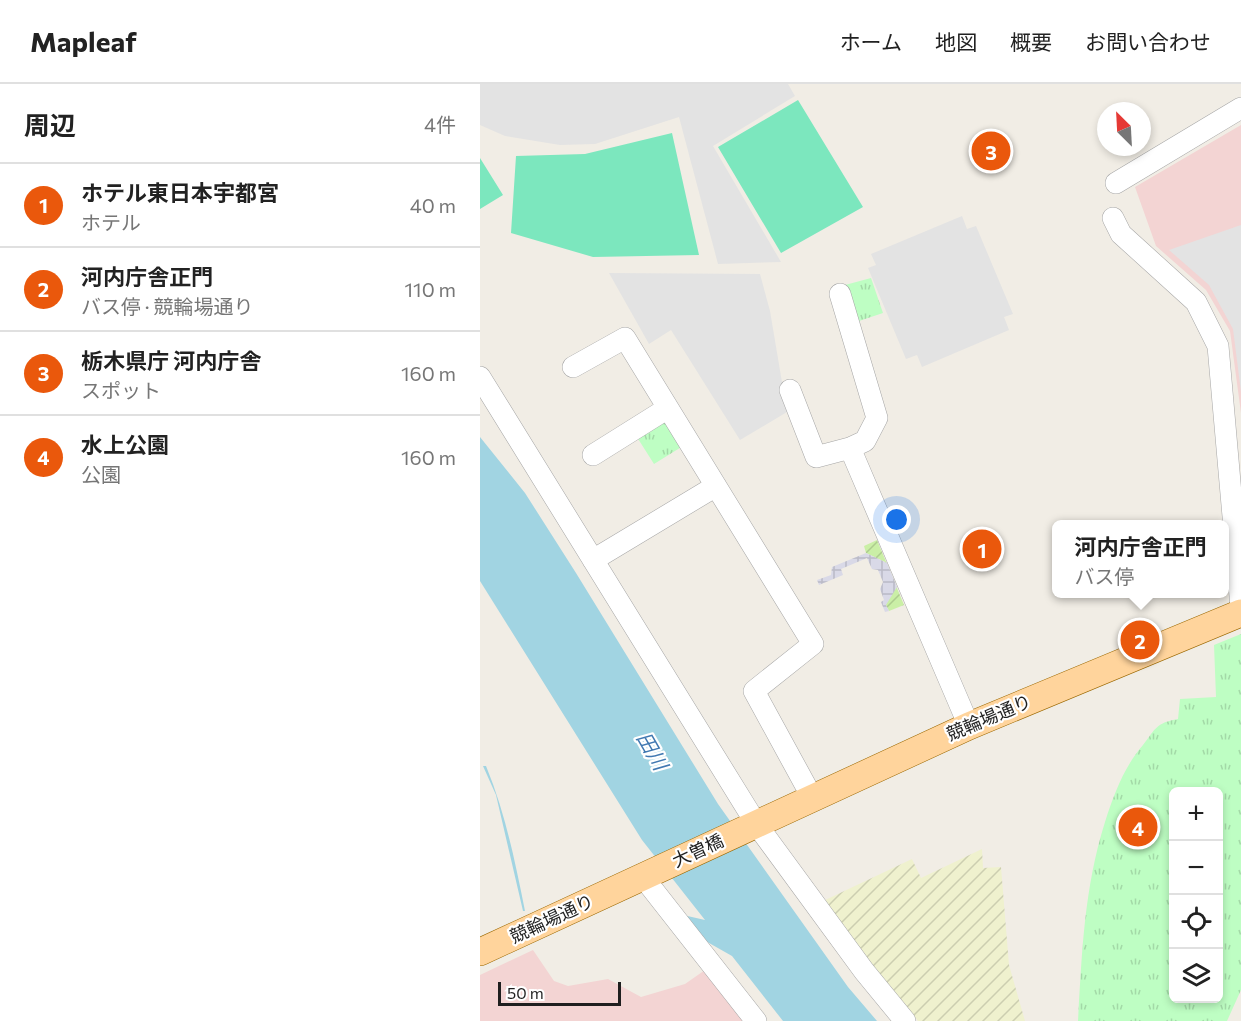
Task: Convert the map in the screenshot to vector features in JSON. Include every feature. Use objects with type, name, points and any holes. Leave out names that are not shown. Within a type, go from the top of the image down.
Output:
[{"type":"main road","name":"競輪場通り","points":[[749,828],[969,726],[1241,613]]},
{"type":"main road","name":"大曽橋","points":[[649,874],[749,828]]},
{"type":"main road","name":"競輪場通り","points":[[480,952],[649,874]]},
{"type":"street","points":[[1116,183],[1241,108]]},
{"type":"street","points":[[1113,218],[1121,234],[1196,303],[1218,346],[1241,607]]},
{"type":"street","points":[[790,390],[816,457],[850,448],[865,441],[877,418],[840,294]]},
{"type":"street","points":[[573,367],[625,338],[813,644],[754,691],[813,799]]},
{"type":"street","points":[[480,377],[593,560],[749,828],[905,1021]]},
{"type":"street","points":[[593,455],[668,408]]},
{"type":"street","points":[[850,448],[969,726]]},
{"type":"street","points":[[593,560],[716,486]]},
{"type":"street","points":[[649,874],[756,1021]]},
{"type":"shaded area","points":[[480,84],[788,84],[795,96],[713,146],[781,262],[718,264],[679,117],[595,144],[560,145],[505,136],[480,125]]},
{"type":"shaded area","points":[[1241,125],[1241,413],[1230,331],[1206,290],[1156,246],[1135,187]]},
{"type":"shaded area","points":[[962,216],[967,229],[976,226],[1013,314],[1004,317],[1009,330],[922,367],[917,355],[906,359],[868,268],[876,265],[871,254]]},
{"type":"shaded area","points":[[1241,225],[1241,392],[1233,329],[1209,285],[1169,250]]},
{"type":"shaded area","points":[[609,273],[760,274],[770,311],[787,412],[740,440],[671,330],[649,344]]},
{"type":"shaded area","points":[[866,553],[887,563],[897,587],[886,605],[889,611],[885,612],[881,602],[884,600],[880,589],[883,582],[878,570],[872,569],[867,558],[841,569],[843,575],[819,585],[817,580],[831,575],[832,567]]},
{"type":"shaded area","points":[[533,950],[554,981],[568,986],[608,979],[641,997],[685,984],[705,970],[746,1021],[480,1021],[480,975]]},
{"type":"green space","points":[[798,100],[863,207],[781,253],[718,147]]},
{"type":"green space","points":[[672,133],[699,255],[593,257],[511,233],[516,156],[585,154]]},
{"type":"green space","points":[[480,158],[503,195],[480,209]]},
{"type":"green space","points":[[871,278],[883,313],[856,322],[845,285]]},
{"type":"green space","points":[[666,420],[683,446],[654,464],[635,434]]},
{"type":"green space","points":[[877,540],[904,605],[889,611],[886,605],[885,562],[866,553],[864,546]]},
{"type":"green space","points":[[1241,634],[1241,990],[1227,1021],[1078,1021],[1083,945],[1092,872],[1105,822],[1120,781],[1136,753],[1154,730],[1165,722],[1178,719],[1180,699],[1216,697],[1214,645]]},
{"type":"green space","points":[[982,849],[983,868],[1001,867],[1009,965],[1025,1021],[918,1021],[821,902],[912,859],[921,878]]},
{"type":"water","name":"田川","points":[[480,437],[525,493],[718,804],[848,987],[877,1021],[783,1021],[732,956],[702,939],[683,915],[705,920],[642,840],[480,581]]},
{"type":"water","points":[[483,766],[486,766],[493,783],[504,819],[525,911],[523,911],[496,795]]},
{"type":"place","name":"栃木県庁 河内庁舎","points":[[991,151]]},
{"type":"place","name":"ホテル東日本宇都宮","points":[[982,549]]},
{"type":"place","name":"河内庁舎正門","points":[[1140,640]]},
{"type":"place","name":"水上公園","points":[[1138,827]]}]
